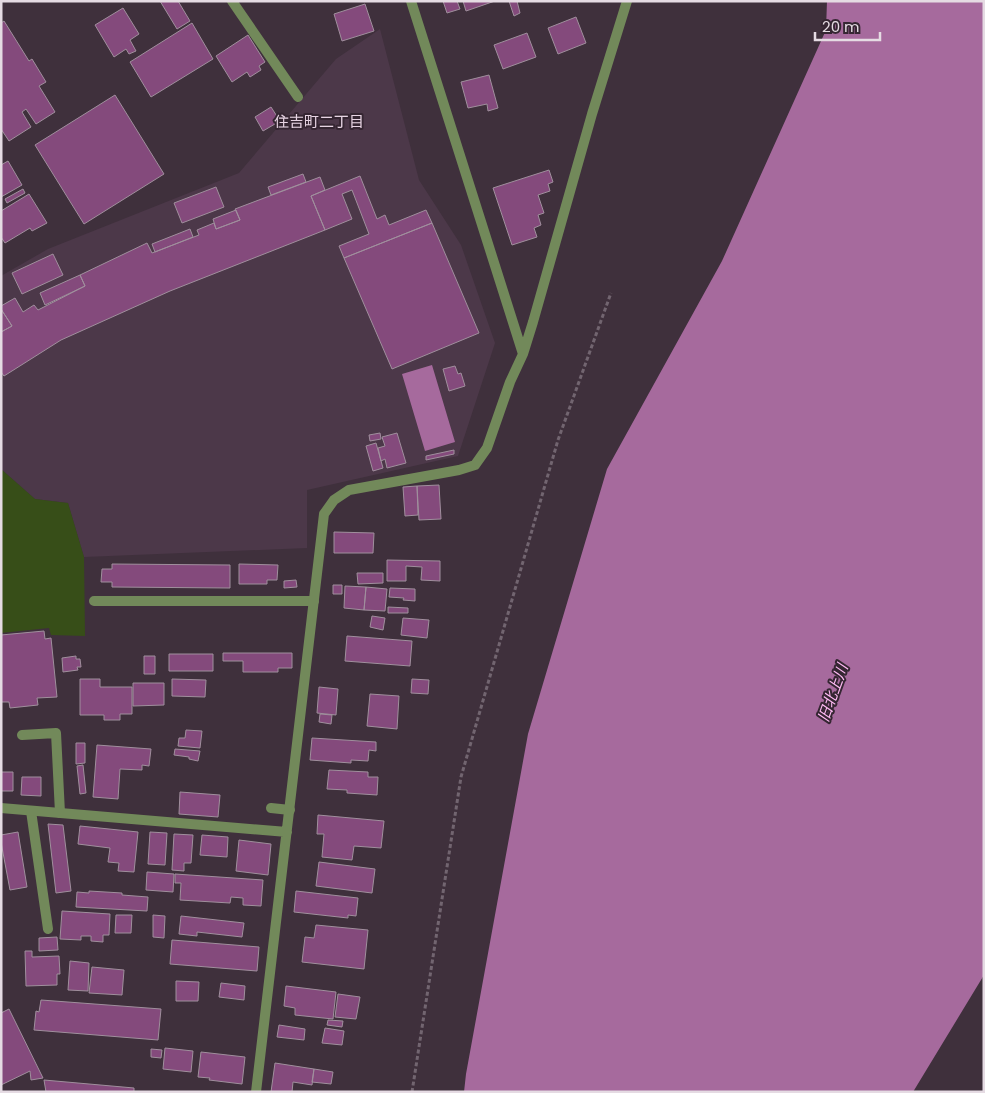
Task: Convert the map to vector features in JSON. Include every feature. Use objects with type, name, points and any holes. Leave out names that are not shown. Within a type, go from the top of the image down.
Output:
[{"type":"street","points":[[232,1],[298,97]]},
{"type":"street","points":[[411,1],[523,354]]},
{"type":"street","points":[[256,1092],[324,514],[334,500],[349,490],[458,470],[475,465],[487,448],[510,382],[523,354],[533,322],[626,1]]},
{"type":"street","points":[[94,601],[314,601]]},
{"type":"street","points":[[22,735],[56,733],[60,813]]},
{"type":"street","points":[[1,808],[287,832]]},
{"type":"street","points":[[271,808],[290,810]]},
{"type":"street","points":[[31,811],[48,929]]},
{"type":"path","points":[[412,1092],[461,777],[558,440],[611,293]]},
{"type":"shaded area","points":[[380,29],[419,180],[461,245],[495,343],[458,456],[307,490],[307,548],[84,557],[68,503],[35,499],[1,469],[1,276],[48,249],[239,173],[336,59]]},
{"type":"green space","points":[[1,469],[35,499],[68,503],[84,557],[85,636],[51,635],[49,628],[1,633]]},
{"type":"water","name":"旧北上川","points":[[827,1],[984,1],[984,975],[913,1092],[464,1092],[528,734],[607,469],[722,261],[826,30]]},
{"type":"water","points":[[432,365],[455,442],[425,451],[402,374]]},
{"type":"building","points":[[160,1],[178,1],[190,21],[177,29]]},
{"type":"building","points":[[443,1],[457,1],[460,9],[447,13]]},
{"type":"building","points":[[463,1],[495,1],[466,11]]},
{"type":"building","points":[[509,1],[517,1],[520,13],[514,16]]},
{"type":"building","points":[[365,4],[374,31],[342,41],[334,14]]},
{"type":"building","points":[[123,8],[139,34],[130,40],[136,51],[129,54],[126,49],[114,57],[95,25]]},
{"type":"building","points":[[576,17],[586,43],[558,54],[548,28]]},
{"type":"building","points":[[4,21],[29,61],[32,59],[46,82],[39,86],[55,112],[36,124],[26,109],[22,112],[31,127],[9,141],[1,129],[1,23]]},
{"type":"building","points":[[192,23],[213,59],[151,97],[130,62]]},
{"type":"building","points":[[527,33],[536,57],[503,69],[494,45]]},
{"type":"building","points":[[248,35],[265,62],[259,66],[261,70],[250,77],[247,72],[232,82],[216,56]]},
{"type":"building","points":[[489,75],[498,108],[488,111],[487,104],[468,108],[461,82]]},
{"type":"building","points":[[115,95],[164,174],[84,224],[35,145]]},
{"type":"building","points":[[271,107],[280,121],[263,131],[255,117]]},
{"type":"building","points":[[8,161],[22,185],[1,197],[1,165]]},
{"type":"building","points":[[549,170],[553,182],[548,184],[550,191],[538,195],[544,213],[538,215],[541,225],[534,228],[537,237],[512,245],[493,188]]},
{"type":"building","points":[[303,174],[306,182],[271,195],[268,187]]},
{"type":"building","points":[[360,176],[377,219],[385,215],[389,225],[426,210],[432,223],[344,258],[339,246],[369,234],[352,190],[342,194],[352,219],[325,230],[311,196]]},
{"type":"building","points":[[320,177],[325,190],[311,196],[325,230],[170,291],[61,340],[4,376],[1,372],[1,332],[12,326],[1,306],[15,298],[23,312],[34,305],[38,310],[85,286],[80,275],[147,243],[152,253],[199,235],[197,230],[214,223],[216,229],[240,220],[235,209]]},
{"type":"building","points":[[216,187],[224,207],[182,223],[174,203]]},
{"type":"building","points":[[23,189],[25,193],[7,203],[5,199]]},
{"type":"building","points":[[29,194],[47,223],[32,231],[30,228],[5,243],[1,237],[1,211]]},
{"type":"building","points":[[236,210],[240,220],[216,229],[213,219]]},
{"type":"building","points":[[432,223],[479,333],[392,369],[344,258]]},
{"type":"building","points":[[190,229],[193,237],[155,252],[152,244]]},
{"type":"building","points":[[53,254],[63,275],[22,294],[12,273]]},
{"type":"building","points":[[80,275],[85,286],[45,305],[40,293]]},
{"type":"building","points":[[1,309],[12,326],[1,332]]},
{"type":"building","points":[[455,366],[458,374],[461,373],[465,386],[449,391],[443,369]]},
{"type":"building","points":[[380,433],[381,439],[370,441],[369,435]]},
{"type":"building","points":[[397,433],[406,463],[387,468],[385,459],[381,461],[378,448],[385,446],[382,437]]},
{"type":"building","points":[[376,443],[383,468],[373,471],[366,446]]},
{"type":"building","points":[[454,450],[454,454],[426,460],[426,456]]},
{"type":"building","points":[[439,485],[441,519],[419,520],[417,486]]},
{"type":"building","points":[[417,486],[418,515],[405,516],[403,487]]},
{"type":"building","points":[[334,532],[374,533],[373,553],[334,553]]},
{"type":"building","points":[[387,560],[440,561],[440,581],[421,580],[422,567],[406,566],[406,581],[387,581]]},
{"type":"building","points":[[112,564],[230,565],[230,588],[112,587],[112,582],[101,582],[102,569],[112,569]]},
{"type":"building","points":[[239,564],[278,565],[277,580],[267,580],[267,584],[239,584]]},
{"type":"building","points":[[357,573],[383,573],[383,583],[358,584]]},
{"type":"building","points":[[296,580],[297,587],[284,588],[284,581]]},
{"type":"building","points":[[333,585],[342,585],[342,594],[333,594]]},
{"type":"building","points":[[345,586],[366,587],[364,610],[344,608]]},
{"type":"building","points":[[366,587],[387,589],[385,611],[364,610]]},
{"type":"building","points":[[390,588],[415,589],[415,601],[389,597]]},
{"type":"building","points":[[388,607],[408,608],[408,613],[388,613]]},
{"type":"building","points":[[372,616],[385,618],[383,630],[370,627]]},
{"type":"building","points":[[403,618],[429,620],[427,638],[401,635]]},
{"type":"building","points":[[44,631],[45,639],[51,638],[57,697],[37,698],[38,705],[10,708],[9,702],[1,702],[1,635]]},
{"type":"building","points":[[347,636],[412,641],[410,666],[345,661]]},
{"type":"building","points":[[223,653],[292,653],[292,668],[278,668],[278,672],[243,672],[243,661],[223,661]]},
{"type":"building","points":[[169,654],[213,654],[213,671],[169,671]]},
{"type":"building","points":[[76,656],[76,659],[80,659],[81,667],[77,667],[78,670],[63,672],[62,658]]},
{"type":"building","points":[[144,656],[155,656],[155,674],[144,674]]},
{"type":"building","points":[[80,679],[100,679],[100,687],[132,687],[132,714],[120,714],[120,720],[104,720],[104,715],[80,715]]},
{"type":"building","points":[[172,679],[206,680],[205,697],[172,696]]},
{"type":"building","points":[[412,679],[429,680],[428,694],[411,693]]},
{"type":"building","points":[[133,683],[164,683],[164,705],[133,706]]},
{"type":"building","points":[[319,687],[338,689],[336,715],[317,713]]},
{"type":"building","points":[[370,694],[399,696],[397,729],[367,726]]},
{"type":"building","points":[[320,714],[332,715],[331,724],[319,722]]},
{"type":"building","points":[[186,730],[202,731],[200,748],[178,746],[179,738],[185,738]]},
{"type":"building","points":[[312,738],[376,742],[376,751],[369,750],[368,761],[351,760],[351,763],[310,760]]},
{"type":"building","points":[[76,743],[85,743],[85,763],[76,764]]},
{"type":"building","points":[[97,745],[151,749],[149,766],[142,765],[142,770],[120,769],[118,799],[93,797]]},
{"type":"building","points":[[175,749],[200,751],[198,761],[189,759],[189,757],[174,755]]},
{"type":"building","points":[[83,765],[86,793],[80,794],[77,766]]},
{"type":"building","points":[[329,770],[368,772],[368,777],[378,777],[377,795],[347,793],[347,790],[327,789]]},
{"type":"building","points":[[1,772],[13,772],[13,791],[1,791]]},
{"type":"building","points":[[22,777],[41,777],[41,796],[21,795]]},
{"type":"building","points":[[180,792],[220,795],[218,817],[179,814]]},
{"type":"building","points":[[318,815],[384,821],[381,848],[354,846],[352,860],[322,857],[324,834],[317,834]]},
{"type":"building","points":[[48,824],[63,825],[71,891],[56,893]]},
{"type":"building","points":[[80,826],[138,832],[134,872],[118,871],[119,863],[108,862],[110,848],[78,844]]},
{"type":"building","points":[[18,832],[27,887],[10,890],[1,835]]},
{"type":"building","points":[[150,832],[167,833],[165,865],[148,864]]},
{"type":"building","points":[[174,834],[193,835],[191,863],[184,863],[184,871],[172,870]]},
{"type":"building","points":[[202,835],[228,837],[227,857],[200,855]]},
{"type":"building","points":[[239,840],[271,844],[268,875],[236,871]]},
{"type":"building","points":[[319,862],[375,869],[372,893],[316,886]]},
{"type":"building","points":[[147,872],[174,874],[173,892],[146,890]]},
{"type":"building","points":[[175,874],[263,880],[261,906],[243,905],[243,898],[231,897],[230,903],[180,900],[181,883],[175,883]]},
{"type":"building","points":[[89,891],[148,897],[147,911],[76,907],[77,892],[89,893]]},
{"type":"building","points":[[296,891],[358,898],[356,916],[348,915],[348,918],[294,912]]},
{"type":"building","points":[[62,911],[110,914],[109,935],[103,935],[103,942],[91,941],[91,936],[81,936],[81,940],[60,939]]},
{"type":"building","points":[[116,915],[132,915],[131,933],[115,933]]},
{"type":"building","points":[[153,915],[165,916],[164,938],[153,937]]},
{"type":"building","points":[[181,916],[244,923],[242,937],[197,932],[197,936],[179,934]]},
{"type":"building","points":[[316,925],[368,930],[364,969],[302,962],[305,937],[314,938]]},
{"type":"building","points":[[57,937],[58,950],[39,951],[39,938]]},
{"type":"building","points":[[172,940],[259,947],[257,971],[170,964]]},
{"type":"building","points":[[25,951],[32,951],[32,957],[59,956],[60,974],[57,974],[57,985],[26,986]]},
{"type":"building","points":[[70,961],[89,963],[88,991],[68,990]]},
{"type":"building","points":[[92,967],[124,970],[122,995],[89,993]]},
{"type":"building","points":[[176,981],[199,982],[198,1001],[176,1001]]},
{"type":"building","points":[[221,983],[245,986],[244,1000],[219,997]]},
{"type":"building","points":[[286,986],[336,992],[333,1019],[295,1015],[295,1008],[284,1006]]},
{"type":"building","points":[[338,994],[360,997],[356,1019],[335,1017]]},
{"type":"building","points":[[41,1000],[161,1009],[158,1040],[34,1030],[36,1011],[39,1012]]},
{"type":"building","points":[[9,1009],[43,1078],[31,1080],[30,1071],[1,1085],[1,1013]]},
{"type":"building","points":[[328,1020],[343,1021],[342,1027],[327,1025]]},
{"type":"building","points":[[279,1025],[305,1029],[304,1040],[277,1037]]},
{"type":"building","points":[[325,1028],[344,1031],[342,1045],[322,1043]]},
{"type":"building","points":[[165,1048],[193,1051],[191,1072],[163,1069]]},
{"type":"building","points":[[151,1049],[162,1050],[161,1058],[151,1057]]},
{"type":"building","points":[[201,1052],[245,1057],[242,1084],[198,1077]]},
{"type":"building","points":[[275,1063],[314,1069],[312,1085],[293,1082],[292,1092],[271,1092]]},
{"type":"building","points":[[314,1069],[333,1072],[331,1084],[312,1082]]},
{"type":"building","points":[[44,1080],[134,1088],[134,1092],[46,1092]]},
{"type":"district","name":"住吉町二丁目","points":[[319,122]]}]
